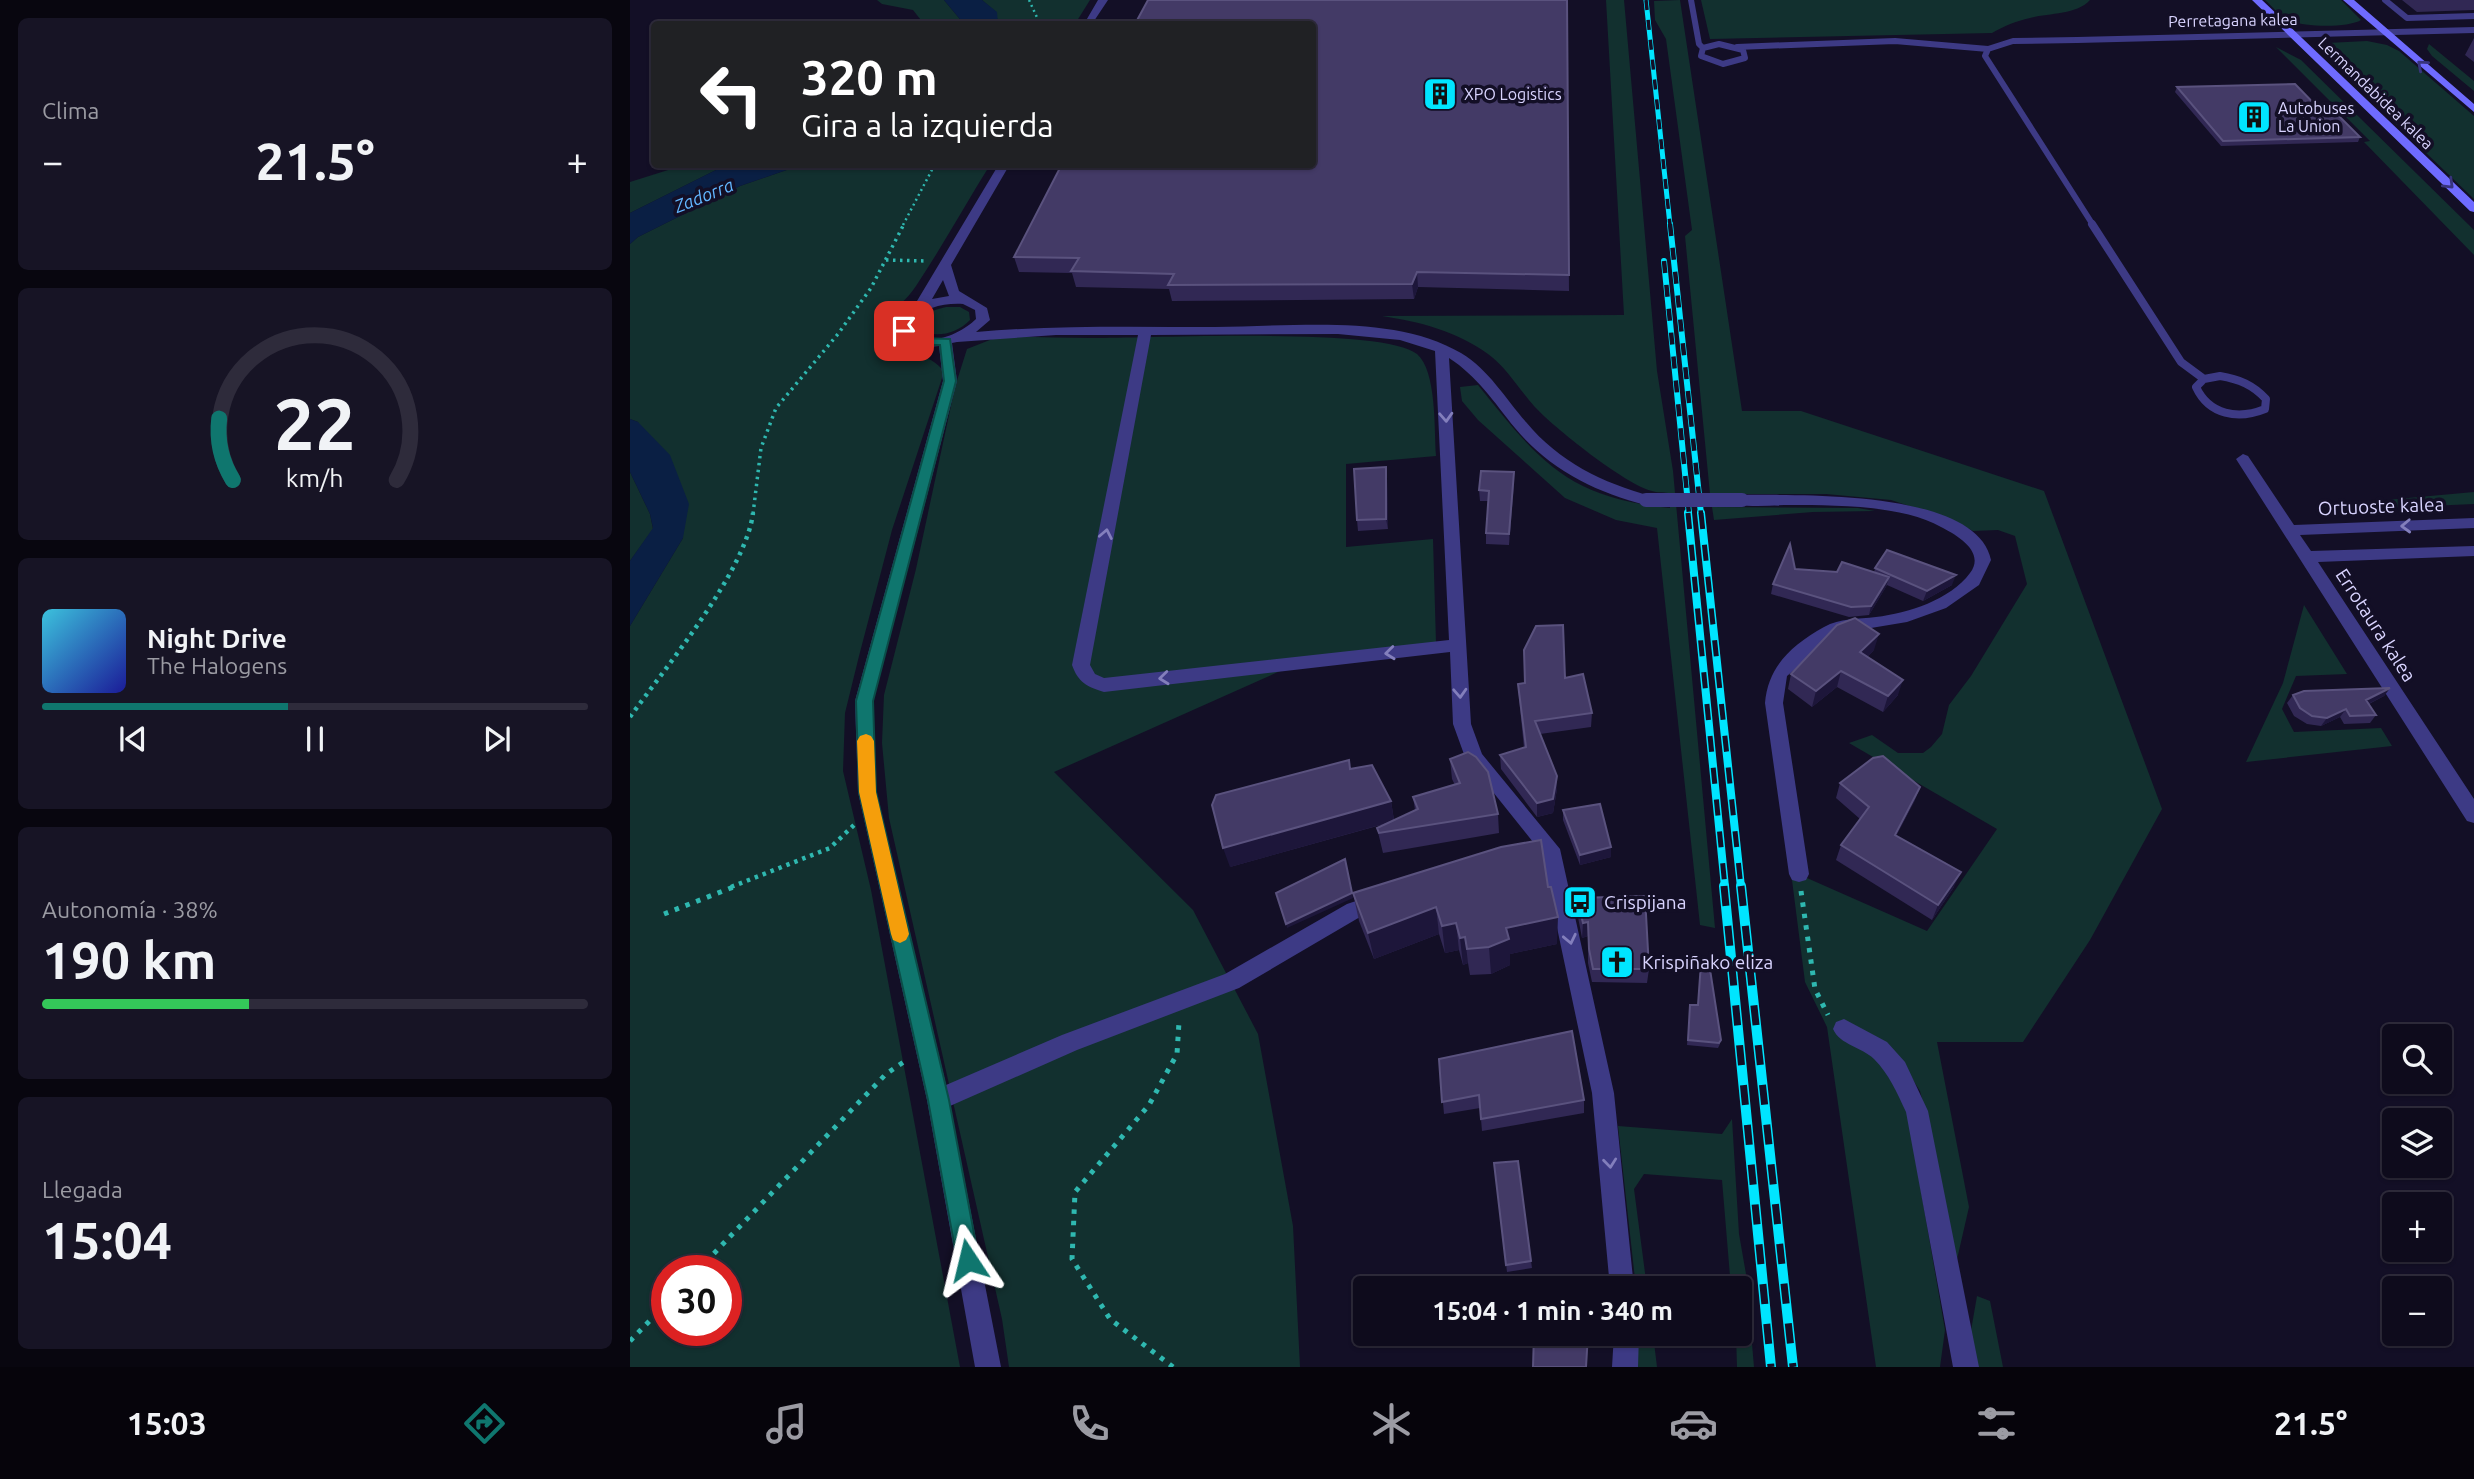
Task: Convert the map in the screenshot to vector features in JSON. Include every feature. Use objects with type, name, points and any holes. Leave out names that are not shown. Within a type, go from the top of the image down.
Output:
[{"type":"street","points":[[1090,21],[1103,0]]},
{"type":"street","name":"Lermandabidea kalea","points":[[2257,0],[2474,208]]},
{"type":"street","points":[[2348,0],[2474,109]]},
{"type":"street","name":"Perretagana kalea","points":[[2077,40],[2474,30]]},
{"type":"street","points":[[1002,168],[941,263],[920,308],[904,323],[904,331],[908,337],[918,342],[1034,331],[1381,333],[1442,349],[1468,365],[1482,377],[1524,429],[1553,456],[1601,487],[1646,500],[1829,500],[1889,506],[1937,520],[1966,533],[1979,546],[1984,557],[1981,570],[1971,583],[1947,600],[1886,622],[1833,629],[1782,669],[1776,683],[1774,703],[1799,874]]},
{"type":"street","points":[[941,263],[953,293],[981,308],[984,314],[995,321],[1034,331]]},
{"type":"street","points":[[920,308],[943,300],[966,300]]},
{"type":"street","points":[[952,340],[978,327],[984,314]]},
{"type":"street","points":[[1145,331],[1081,665],[1084,677],[1104,685],[1458,645]]},
{"type":"street","points":[[952,340],[950,381],[864,701],[867,792],[939,1100],[988,1367]]},
{"type":"street","points":[[1442,349],[1462,724],[1474,757],[1550,849],[1603,1093],[1621,1276]]},
{"type":"street","name":"Errotaura kalea","points":[[2243,459],[2474,815]]},
{"type":"street","name":"Ortuoste kalea","points":[[2290,530],[2474,523]]},
{"type":"street","points":[[2307,557],[2474,551]]},
{"type":"street","points":[[1524,857],[1550,849]]},
{"type":"street","points":[[939,1100],[1070,1042],[1231,981],[1354,910],[1393,897]]},
{"type":"street","points":[[1844,1029],[1879,1049],[1898,1069],[1917,1111],[1966,1367]]},
{"type":"street","points":[[1625,1367],[1626,1346]]},
{"type":"lane","points":[[1691,0],[1699,44],[1703,48]]},
{"type":"lane","points":[[2385,0],[2407,18],[2474,16]]},
{"type":"lane","points":[[1737,47],[1746,54],[1745,58],[1732,64],[1706,60],[1700,52],[1703,48],[1719,44],[1737,47],[1895,41],[1988,48],[2004,42],[2044,40],[2074,43],[2077,40]]},
{"type":"lane","points":[[1988,48],[1985,53],[1988,61],[2181,362],[2204,379],[2220,376],[2239,379],[2256,387],[2266,399],[2264,409],[2252,416],[2233,416],[2213,409],[2200,399],[2196,387],[2204,379]]},
{"type":"path","points":[[1030,0],[1039,21]]},
{"type":"path","points":[[630,717],[701,618],[729,573],[751,528],[761,448],[776,408],[838,334],[871,288],[933,168]]},
{"type":"path","points":[[886,260],[941,263]]},
{"type":"path","points":[[664,914],[830,848],[871,809]]},
{"type":"path","points":[[1799,874],[1815,989],[1827,1013],[1844,1029]]},
{"type":"path","points":[[1173,1367],[1110,1319],[1072,1259],[1075,1192],[1155,1095],[1177,1054],[1181,1000]]},
{"type":"path","points":[[712,1255],[886,1074],[926,1046]]},
{"type":"path","points":[[630,1341],[651,1319]]},
{"type":"green space","points":[[877,0],[944,0],[962,21],[922,21],[913,10],[882,4]]},
{"type":"green space","points":[[982,0],[1090,0],[1077,21],[998,21],[996,12]]},
{"type":"green space","points":[[1606,0],[1624,0],[1657,371],[1673,471],[1715,928],[1700,925],[1657,528],[1616,520],[1565,498],[1478,420],[1462,401],[1460,387],[1478,385],[1539,455],[1580,485],[1635,503],[1670,508],[1668,493],[1654,492],[1625,478],[1573,441],[1534,406],[1501,365],[1476,346],[1438,329],[1382,316],[1624,315]]},
{"type":"green space","points":[[1680,0],[1742,411],[1801,411],[2044,491],[2162,809],[2090,940],[2023,1042],[1937,1042],[1969,1207],[1955,1268],[1920,1091],[1903,1064],[1885,1064],[1907,1110],[1945,1330],[1940,1367],[1876,1367],[1827,1027],[1805,982],[1792,880],[1807,878],[1927,931],[1997,829],[1849,743],[1872,735],[1898,753],[1923,753],[1931,747],[1942,734],[1949,705],[1971,676],[2027,584],[2015,536],[1998,530],[1973,531],[1952,520],[1891,500],[1826,494],[1710,494],[1685,236],[1692,230],[1666,39],[1655,20],[1654,1]]},
{"type":"green space","points":[[1701,0],[2090,0],[2078,8],[2037,16],[1992,33],[1710,39]]},
{"type":"green space","points":[[2265,0],[2341,0],[2361,20],[2337,25],[2297,23],[2283,17]]},
{"type":"green space","points":[[2367,41],[2387,45],[2399,51],[2474,116],[2474,199],[2318,49],[2327,43]]},
{"type":"green space","points":[[2429,44],[2474,81],[2474,91],[2432,56],[2427,49]]},
{"type":"green space","points":[[2276,47],[2301,60],[2474,230],[2474,255],[2364,142],[2370,141]]},
{"type":"green space","points":[[674,168],[723,168],[630,213],[630,182]]},
{"type":"green space","points":[[792,168],[988,168],[916,286],[889,316],[879,338],[931,360],[944,372],[892,530],[859,656],[845,713],[843,771],[871,890],[960,1367],[630,1367],[630,626],[683,538],[638,422],[630,419],[630,244],[638,237],[740,186]]},
{"type":"green space","points":[[946,307],[960,307],[969,312],[970,320],[947,333],[921,332],[917,326],[925,315]]},
{"type":"green space","points":[[1000,336],[1262,336],[1360,340],[1396,345],[1417,354],[1428,373],[1433,402],[1436,456],[1346,464],[1346,547],[1433,539],[1436,643],[1287,668],[1054,772],[1193,910],[1258,1034],[1293,1226],[1300,1367],[1009,1367],[1002,1319],[889,818],[882,743],[884,695],[916,569],[955,387],[967,349]]},
{"type":"green space","points":[[630,472],[650,514],[653,529],[630,561]]},
{"type":"green space","points":[[2474,492],[2474,504],[2339,510],[2320,506]]},
{"type":"green space","points":[[1712,507],[1858,508],[1875,511],[1813,512],[1714,520]]},
{"type":"green space","points":[[2304,605],[2347,674],[2296,676],[2282,709],[2294,732],[2381,728],[2392,746],[2246,762],[2283,683]]},
{"type":"green space","points":[[1732,1119],[1739,1234],[1746,1276],[1730,1276],[1722,1180],[1644,1174],[1634,1189],[1645,1276],[1635,1276],[1618,1126],[1722,1134]]},
{"type":"green space","points":[[1977,1296],[1990,1301],[2003,1367],[1974,1367],[1969,1342]]},
{"type":"green space","points":[[1752,1344],[1754,1367],[1737,1367],[1736,1346],[1752,1346]]},
{"type":"green space","points":[[1636,1346],[1654,1346],[1657,1367],[1635,1367]]},
{"type":"water","points":[[944,0],[982,0],[997,12],[998,21],[962,21]]},
{"type":"water","name":"Zadorra","points":[[792,168],[740,186],[638,237],[630,244],[630,213],[716,170]]},
{"type":"water","points":[[630,419],[638,422],[670,455],[689,504],[683,538],[630,626],[630,561],[653,528],[650,514],[630,472]]},
{"type":"building","name":"XPO Logistics","points":[[1148,0],[1567,0],[1569,275],[1417,272],[1412,284],[1168,285],[1174,274],[1071,271],[1079,258],[1014,257],[1060,168],[1316,168],[1316,21],[1137,21]]},
{"type":"building","name":"Autobuses La Union","points":[[2295,84],[2326,116],[2338,115],[2360,137],[2223,141],[2177,87]]},
{"type":"building","points":[[1386,467],[1386,519],[1357,520],[1354,469]]},
{"type":"building","points":[[1481,471],[1514,472],[1509,534],[1486,533],[1489,491],[1479,490]]},
{"type":"building","points":[[1790,544],[1795,569],[1837,572],[1842,562],[1889,577],[1871,606],[1851,607],[1773,584]]},
{"type":"building","points":[[1887,550],[1956,575],[1927,591],[1875,568]]},
{"type":"building","points":[[1855,618],[1879,634],[1860,652],[1903,680],[1888,696],[1841,671],[1816,691],[1791,674],[1837,625]]},
{"type":"building","points":[[1563,625],[1565,678],[1583,674],[1592,713],[1535,721],[1557,776],[1553,799],[1537,803],[1500,755],[1526,747],[1518,684],[1525,683],[1524,650],[1536,626]]},
{"type":"building","points":[[2390,688],[2366,700],[2376,715],[2350,716],[2346,709],[2327,718],[2312,716],[2300,708],[2293,695],[2304,691]]},
{"type":"building","points":[[1468,752],[1476,757],[1488,772],[1498,814],[1379,833],[1377,828],[1418,809],[1413,797],[1460,783],[1450,759]]},
{"type":"building","points":[[1883,756],[1920,787],[1895,835],[1961,872],[1938,905],[1841,845],[1869,807],[1840,783],[1873,758]]},
{"type":"building","points":[[1349,760],[1350,769],[1372,765],[1391,801],[1223,848],[1212,805],[1216,795]]},
{"type":"building","points":[[1600,804],[1611,847],[1580,855],[1563,810]]},
{"type":"building","points":[[1541,840],[1548,887],[1551,887],[1558,917],[1506,928],[1509,939],[1489,947],[1467,949],[1465,937],[1460,938],[1456,923],[1442,926],[1436,907],[1368,933],[1353,893],[1501,847]]},
{"type":"building","points":[[1345,859],[1352,893],[1286,924],[1276,893]]},
{"type":"building","name":"Krispiñako eliza","points":[[1645,896],[1649,969],[1593,969],[1588,922],[1583,923],[1577,898]]},
{"type":"building","points":[[1701,963],[1709,963],[1721,1040],[1719,1043],[1688,1040],[1690,1005],[1698,1005]]},
{"type":"building","points":[[1572,1031],[1584,1100],[1481,1119],[1479,1095],[1442,1102],[1439,1059]]},
{"type":"building","points":[[1518,1161],[1531,1261],[1506,1265],[1494,1163]]},
{"type":"building","points":[[1534,1346],[1587,1346],[1586,1367],[1533,1367]]},
{"type":"railway","points":[[1646,0],[1670,225]]},
{"type":"railway","points":[[1670,224],[1701,514]]},
{"type":"railway","points":[[1664,261],[1689,514]]},
{"type":"railway","points":[[1688,513],[1725,887]]},
{"type":"railway","points":[[1701,513],[1741,887]]},
{"type":"railway","points":[[1724,886],[1771,1367]]},
{"type":"railway","points":[[1741,886],[1793,1367]]},
{"type":"slow traffic","points":[[866,741],[867,792],[900,934]]},
{"type":"place","name":"XPO Logistics","points":[[1440,94]]},
{"type":"place","name":"Autobuses La Union","points":[[2254,117]]},
{"type":"place","name":"Crispijana","points":[[1580,902]]},
{"type":"place","name":"Krispiñako eliza","points":[[1617,962]]},
{"type":"route","points":[[904,331],[908,337],[918,342],[945,342],[950,381],[864,701],[867,792],[939,1100],[968,1260]]}]
